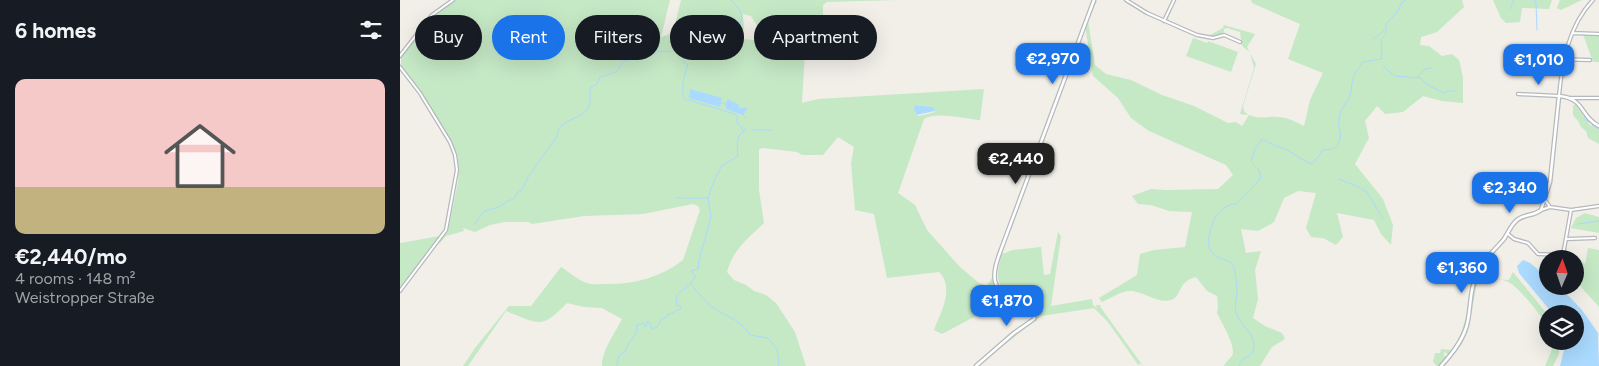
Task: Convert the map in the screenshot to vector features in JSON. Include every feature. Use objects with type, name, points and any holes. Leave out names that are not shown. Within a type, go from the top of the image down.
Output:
[{"type":"street","points":[[400,56],[432,15],[453,0]]},
{"type":"street","points":[[976,366],[1014,333],[1034,319],[1035,315],[1032,309],[1009,298],[998,289],[995,270],[1094,0]]},
{"type":"street","points":[[1126,0],[1139,9],[1202,37],[1213,38],[1224,35],[1240,42]]},
{"type":"street","points":[[1164,21],[1174,0]]},
{"type":"street","points":[[1542,210],[1550,182],[1564,59],[1584,10],[1593,0]]},
{"type":"street","points":[[1573,33],[1599,34]]},
{"type":"street","points":[[1519,58],[1590,60]]},
{"type":"street","points":[[400,67],[420,93],[450,142],[455,155],[457,170],[446,230],[400,291]]},
{"type":"street","points":[[1518,94],[1599,98]]},
{"type":"street","points":[[1569,98],[1580,105],[1590,121],[1599,126]]},
{"type":"street","points":[[1545,200],[1550,207]]},
{"type":"street","points":[[1441,366],[1458,344],[1466,328],[1472,287],[1478,271],[1519,218],[1532,215],[1550,207],[1571,210],[1599,206]]},
{"type":"street","points":[[1506,235],[1528,243],[1541,255],[1563,255],[1571,210]]},
{"type":"street","points":[[1566,239],[1595,238]]},
{"type":"green space","points":[[456,0],[670,0],[661,37],[670,34],[670,60],[744,60],[744,39],[754,40],[754,60],[804,60],[802,103],[818,99],[984,89],[980,120],[951,116],[936,116],[924,119],[898,193],[915,205],[927,230],[960,267],[979,283],[987,286],[993,276],[994,287],[1004,301],[942,334],[934,330],[945,300],[946,285],[944,278],[939,272],[887,278],[874,214],[855,210],[851,163],[854,147],[838,137],[823,155],[802,155],[797,152],[759,149],[759,190],[764,223],[737,251],[729,264],[727,272],[734,280],[766,295],[776,303],[795,332],[806,366],[602,366],[606,348],[622,319],[602,308],[584,307],[567,303],[551,317],[539,322],[506,311],[468,366],[463,366],[509,306],[531,306],[561,267],[589,284],[614,284],[635,282],[655,276],[674,266],[683,260],[700,210],[698,206],[693,204],[643,214],[584,216],[532,224],[528,222],[504,222],[490,225],[475,232],[463,228],[464,231],[446,236],[440,243],[438,242],[448,231],[458,182],[457,154],[421,92],[403,69],[401,56],[415,38],[415,60],[482,60],[482,15],[433,15]],"holes":[[[915,105],[933,107],[935,112],[919,116],[915,114]]]},
{"type":"green space","points":[[681,0],[897,0],[827,2],[823,5],[823,15],[754,15],[754,21],[751,16],[743,14],[677,15]]},
{"type":"green space","points":[[1095,0],[1097,1],[1088,21],[1095,65],[1106,74],[1131,80],[1162,95],[1194,106],[1228,123],[1236,122],[1242,126],[1249,115],[1260,118],[1284,118],[1304,126],[1310,100],[1323,73],[1288,59],[1300,24],[1252,3],[1251,0],[1462,0],[1464,7],[1437,32],[1421,37],[1420,45],[1429,46],[1442,56],[1452,54],[1459,60],[1463,77],[1463,103],[1442,101],[1423,96],[1403,112],[1385,114],[1377,106],[1365,121],[1369,138],[1355,164],[1383,199],[1393,225],[1391,245],[1381,234],[1374,220],[1337,213],[1343,237],[1336,245],[1323,238],[1311,237],[1306,228],[1316,193],[1298,191],[1284,198],[1274,222],[1258,231],[1241,229],[1246,253],[1261,251],[1255,270],[1258,299],[1253,318],[1265,326],[1282,333],[1285,339],[1272,347],[1260,366],[1224,366],[1233,352],[1231,341],[1217,313],[1217,296],[1207,291],[1196,277],[1185,282],[1175,298],[1171,300],[1157,299],[1132,291],[1120,293],[1102,302],[1099,298],[1137,275],[1140,254],[1154,250],[1185,247],[1192,212],[1169,211],[1151,205],[1138,204],[1132,196],[1151,189],[1218,189],[1233,175],[1226,165],[1149,131],[1131,118],[1118,98],[1093,76],[1085,25]]},
{"type":"green space","points":[[1174,0],[1168,19],[1181,28],[1166,20]]},
{"type":"green space","points":[[1493,0],[1552,0],[1549,9],[1522,8],[1520,22],[1506,23],[1501,18]]},
{"type":"green space","points":[[1560,0],[1582,0],[1561,10],[1557,8]]},
{"type":"green space","points":[[1224,25],[1255,34],[1247,47],[1249,52],[1242,46],[1240,32],[1227,28],[1224,29],[1223,35],[1208,37],[1187,31],[1208,36],[1223,28]]},
{"type":"green space","points":[[1583,34],[1599,35],[1599,62],[1593,62]]},
{"type":"green space","points":[[1193,38],[1207,43],[1208,41],[1238,52],[1231,72],[1186,56]]},
{"type":"green space","points":[[1250,53],[1256,64],[1243,106],[1244,111],[1248,115],[1240,114],[1254,68]]},
{"type":"green space","points":[[1575,104],[1590,125],[1599,129],[1599,144],[1588,138],[1586,131],[1580,126],[1573,115],[1573,106]]},
{"type":"green space","points":[[1585,213],[1599,217],[1599,233],[1571,228],[1576,218]]},
{"type":"green space","points":[[1058,232],[1061,236],[1051,306],[1092,299],[1093,305],[1097,308],[1096,305],[1100,305],[1143,366],[1139,363],[1139,366],[1108,322],[1094,308],[1041,316],[977,366],[1020,330],[1033,322],[1044,308],[1017,299],[1004,291],[998,275],[1002,254],[1013,250],[1041,247],[1044,275],[1050,274]]},
{"type":"green space","points":[[440,236],[402,287],[400,288],[400,243]]},
{"type":"green space","points":[[1588,248],[1599,250],[1599,307],[1584,290]]},
{"type":"green space","points":[[1475,267],[1478,269],[1463,334],[1449,355],[1444,352],[1444,355],[1448,357],[1437,366],[1433,362],[1435,353],[1440,353],[1441,349],[1452,350],[1462,330]]},
{"type":"green space","points":[[1513,272],[1540,305],[1539,314],[1511,283],[1503,280],[1479,278],[1509,280]]},
{"type":"green space","points":[[1476,278],[1478,278],[1468,331],[1461,345],[1445,366],[1442,366],[1466,330]]},
{"type":"green space","points":[[1551,350],[1559,350],[1559,354],[1553,366],[1545,366]]},
{"type":"water","points":[[690,89],[722,98],[720,107],[689,98]]},
{"type":"water","points":[[728,99],[739,105],[739,109],[746,107],[747,110],[743,115],[726,109],[725,104]]},
{"type":"water","points":[[915,105],[933,107],[935,111],[916,115]]},
{"type":"water","points":[[1523,260],[1539,270],[1539,295],[1568,295],[1577,305],[1546,305],[1519,273],[1517,266]]},
{"type":"water","points":[[1584,313],[1598,333],[1599,366],[1560,366],[1564,350],[1584,350]]},
{"type":"waterway","points":[[617,366],[619,357],[625,352],[636,333],[637,325],[643,323],[646,327],[647,322],[649,322],[652,329],[657,327],[660,320],[667,317],[668,314],[681,308],[681,306],[676,305],[677,295],[696,277],[691,271],[698,269],[711,217],[708,198],[712,186],[722,166],[738,156],[738,139],[743,132],[736,121],[738,116],[685,100],[683,93],[684,78],[688,65],[684,63],[683,58],[690,51],[695,50],[704,53],[712,51],[715,55],[720,56],[726,53],[734,39],[739,27],[741,13],[731,0]]},
{"type":"waterway","points":[[1239,366],[1243,359],[1252,353],[1254,348],[1253,341],[1236,313],[1237,290],[1234,268],[1231,263],[1216,256],[1209,248],[1211,228],[1214,221],[1220,211],[1226,206],[1237,203],[1261,178],[1259,170],[1251,162],[1255,149],[1261,140],[1287,150],[1312,164],[1323,150],[1336,146],[1340,136],[1340,116],[1349,98],[1354,75],[1363,62],[1381,59],[1381,39],[1386,34],[1386,24],[1398,11],[1402,2],[1406,0]]},
{"type":"waterway","points":[[1510,9],[1514,0]]},
{"type":"waterway","points":[[1534,0],[1536,2],[1537,30]]},
{"type":"waterway","points":[[1373,39],[1384,31]]},
{"type":"waterway","points":[[660,51],[670,51]]},
{"type":"waterway","points":[[475,224],[484,211],[499,207],[515,198],[557,136],[561,126],[585,112],[588,108],[590,88],[597,84],[600,77],[616,72],[623,62],[631,60]]},
{"type":"waterway","points":[[1383,66],[1395,76],[1421,78],[1426,84],[1444,93],[1455,91]]},
{"type":"waterway","points":[[1417,77],[1425,69],[1431,68]]},
{"type":"waterway","points":[[1584,118],[1589,122]]},
{"type":"waterway","points":[[1592,125],[1599,129]]},
{"type":"waterway","points":[[744,127],[746,132]]},
{"type":"waterway","points":[[752,130],[771,130]]},
{"type":"waterway","points":[[1339,179],[1367,192],[1380,214]]},
{"type":"waterway","points":[[676,198],[708,198]]},
{"type":"waterway","points":[[1578,224],[1599,221]]},
{"type":"waterway","points":[[691,284],[710,305],[738,322],[750,335],[768,338],[777,349],[779,366]]}]
